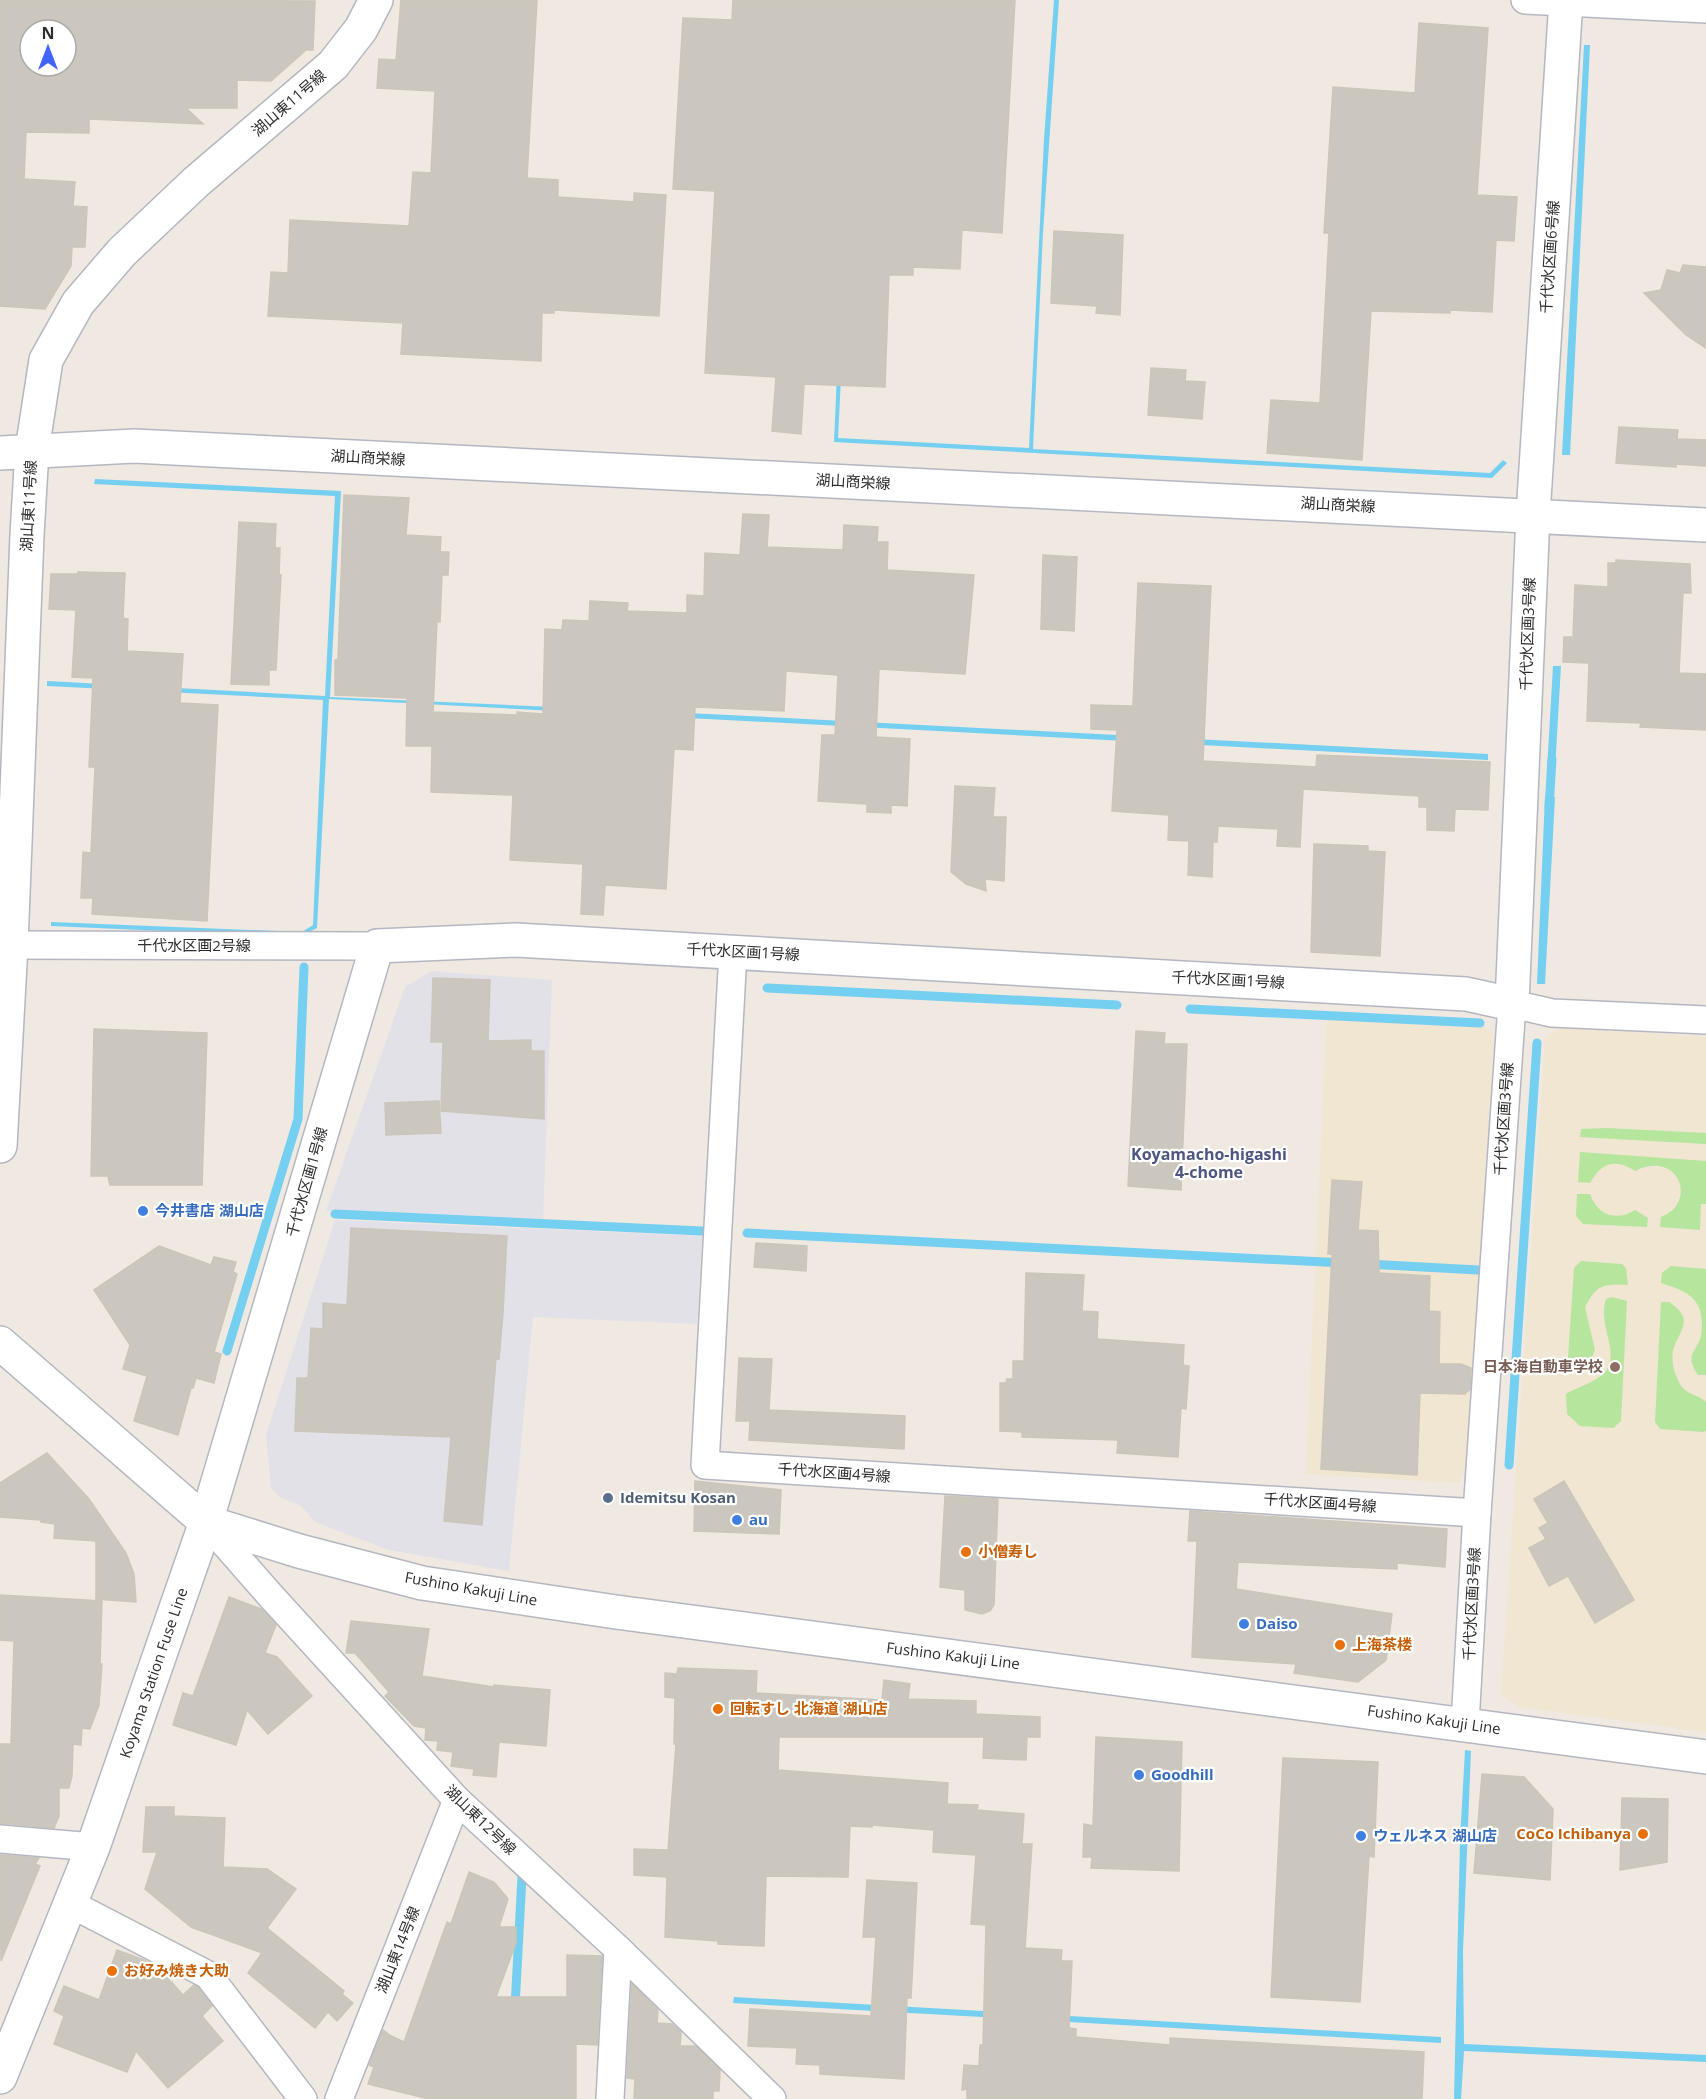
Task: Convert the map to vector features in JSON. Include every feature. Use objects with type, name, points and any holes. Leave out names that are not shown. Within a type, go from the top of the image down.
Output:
[{"type":"street","name":"湖山東11号線","points":[[0,1146],[27,535],[16,451],[46,360],[78,303],[122,252],[188,190],[333,65],[361,28],[376,0]]},
{"type":"street","points":[[1525,0],[1706,9]]},
{"type":"street","name":"千代水区画6号線","points":[[1533,515],[1566,1]]},
{"type":"street","name":"湖山商栄線","points":[[16,451],[146,447],[1706,525]]},
{"type":"street","name":"千代水区画3号線","points":[[1466,1724],[1477,1513],[1512,1004],[1533,515]]},
{"type":"street","name":"千代水区画1号線","points":[[206,1522],[377,946],[516,940],[733,952],[1466,993],[1552,1014],[1706,1020]]},
{"type":"street","name":"千代水区画2号線","points":[[10,945],[377,946]]},
{"type":"street","name":"千代水区画4号線","points":[[733,952],[705,1465],[1477,1513]]},
{"type":"street","points":[[0,1343],[206,1522]]},
{"type":"street","name":"Fushino Kakuji Line","points":[[206,1522],[299,1551],[422,1583],[616,1612],[1706,1757]]},
{"type":"street","name":"湖山東12号線","points":[[206,1522],[457,1800],[618,1949],[744,2086],[772,2099]]},
{"type":"street","name":"Koyama Station Fuse Line","points":[[0,2077],[93,1846],[206,1522]]},
{"type":"street","name":"湖山東14号線","points":[[339,2099],[457,1800]]},
{"type":"street","points":[[0,1839],[93,1846]]},
{"type":"street","points":[[71,1905],[208,1975],[303,2099]]},
{"type":"street","points":[[610,2099],[618,1949]]},
{"type":"shaded area","points":[[431,971],[552,980],[543,1221],[326,1211],[405,987]]},
{"type":"shaded area","points":[[1327,1011],[1482,1020],[1482,1024],[1494,1034],[1467,1468],[1458,1483],[1306,1474]]},
{"type":"shaded area","name":"日本海自動車学校","points":[[1560,1026],[1706,1037],[1706,1732],[1520,1707],[1501,1695],[1545,1039]]},
{"type":"shaded area","points":[[335,1220],[702,1236],[697,1324],[533,1317],[509,1571],[389,1550],[315,1522],[301,1506],[281,1498],[271,1489],[266,1435]]},
{"type":"green space","points":[[1607,1128],[1706,1133],[1706,1144],[1580,1137],[1581,1129]]},
{"type":"green space","points":[[1580,1152],[1706,1161],[1706,1204],[1701,1204],[1700,1230],[1660,1227],[1661,1217],[1672,1210],[1679,1201],[1681,1191],[1679,1181],[1673,1172],[1663,1167],[1651,1166],[1635,1171],[1615,1164],[1604,1167],[1590,1183],[1578,1182]]},
{"type":"green space","points":[[1577,1194],[1590,1194],[1597,1207],[1614,1216],[1628,1214],[1635,1210],[1648,1218],[1647,1227],[1583,1224],[1576,1216]]},
{"type":"green space","points":[[1581,1261],[1622,1264],[1626,1268],[1628,1285],[1607,1285],[1597,1290],[1589,1299],[1585,1307],[1595,1350],[1589,1364],[1567,1373],[1574,1268]]},
{"type":"green space","points":[[1671,1266],[1706,1269],[1706,1375],[1698,1375],[1691,1358],[1701,1336],[1701,1314],[1698,1306],[1688,1294],[1661,1283],[1662,1273]]},
{"type":"green space","points":[[1612,1297],[1627,1301],[1621,1421],[1613,1428],[1580,1426],[1567,1414],[1566,1394],[1595,1380],[1609,1366],[1611,1358],[1604,1309],[1606,1299]]},
{"type":"green space","points":[[1661,1302],[1669,1302],[1684,1318],[1683,1328],[1673,1351],[1673,1366],[1683,1388],[1706,1402],[1706,1431],[1704,1432],[1660,1429],[1655,1422]]},
{"type":"water","points":[[1054,0],[1059,0],[1043,232],[1033,449],[1490,473],[1503,460],[1507,463],[1492,478],[834,442],[847,146],[846,277],[838,438],[1029,448],[1044,139]]},
{"type":"water","points":[[1584,45],[1590,45],[1570,455],[1562,455]]},
{"type":"water","points":[[95,479],[341,491],[330,697],[1488,754],[1488,760],[329,699],[317,928],[299,937],[51,926],[51,922],[302,932],[313,925],[323,700],[47,686],[47,681],[325,696],[335,496],[94,484]]},
{"type":"water","points":[[1553,666],[1561,666],[1555,770],[1547,770]]},
{"type":"water","points":[[1545,796],[1555,797],[1545,984],[1537,984]]},
{"type":"water","points":[[1465,1750],[1471,1751],[1463,1952],[1464,2044],[1706,2055],[1706,2062],[1464,2051],[1461,2099],[1454,2099],[1460,1840]]},
{"type":"water","points":[[734,1997],[1441,2037],[1441,2043],[733,2003]]},
{"type":"building","points":[[0,0],[315,1],[313,50],[306,50],[271,81],[237,80],[237,108],[186,108],[203,124],[89,119],[89,133],[26,132],[24,179],[75,182],[73,206],[87,207],[85,247],[72,247],[71,266],[45,309],[0,306]]},
{"type":"building","points":[[401,0],[537,0],[527,178],[558,180],[558,197],[634,202],[634,193],[666,195],[659,316],[554,310],[554,313],[542,313],[541,361],[401,354],[403,323],[268,316],[271,272],[288,273],[290,220],[409,226],[413,172],[431,173],[435,91],[377,88],[379,59],[396,60]]},
{"type":"building","points":[[733,0],[1015,0],[1002,233],[962,230],[960,269],[913,267],[913,275],[889,275],[885,387],[804,384],[801,434],[772,431],[776,377],[705,373],[715,191],[673,189],[683,18],[732,20]]},
{"type":"building","points":[[1419,23],[1488,28],[1477,195],[1517,197],[1514,241],[1496,240],[1492,312],[1371,311],[1362,460],[1267,453],[1271,400],[1320,403],[1329,233],[1324,233],[1333,87],[1415,93]]},
{"type":"building","points":[[1054,231],[1123,235],[1120,315],[1096,313],[1097,306],[1051,303]]},
{"type":"building","points":[[1683,265],[1706,267],[1706,348],[1686,335],[1644,293],[1661,290],[1667,270],[1680,273]]},
{"type":"building","points":[[1151,368],[1186,370],[1185,381],[1205,382],[1202,419],[1148,415]]},
{"type":"building","points":[[1619,427],[1678,430],[1677,439],[1706,440],[1706,466],[1676,464],[1676,467],[1616,463]]},
{"type":"building","points":[[344,495],[409,498],[406,535],[441,537],[440,552],[449,552],[448,575],[442,575],[440,622],[437,621],[433,712],[543,714],[545,629],[562,630],[563,620],[589,621],[590,601],[628,603],[627,611],[687,613],[687,595],[704,596],[705,553],[740,555],[743,514],[769,515],[767,547],[843,550],[844,525],[878,527],[877,542],[888,542],[887,570],[974,575],[965,674],[879,669],[876,737],[910,739],[907,806],[891,805],[891,813],[867,812],[867,804],[818,801],[822,735],[835,735],[838,675],[786,671],[784,711],[695,707],[693,750],[674,749],[666,889],[605,885],[603,915],[581,914],[583,864],[510,860],[513,795],[431,792],[432,746],[406,746],[407,698],[335,695]]},
{"type":"building","points":[[239,522],[276,524],[275,548],[280,548],[279,575],[281,575],[276,670],[269,670],[269,685],[231,684]]},
{"type":"building","points":[[1043,555],[1077,557],[1074,631],[1041,629]]},
{"type":"building","points":[[1616,560],[1690,564],[1691,593],[1683,593],[1679,673],[1706,674],[1706,730],[1640,727],[1641,723],[1587,721],[1589,663],[1563,662],[1564,637],[1573,637],[1575,585],[1608,587],[1608,563],[1616,563]]},
{"type":"building","points":[[78,572],[125,573],[123,618],[128,619],[127,651],[183,654],[180,703],[218,705],[207,921],[92,914],[93,898],[81,898],[83,852],[91,853],[95,767],[89,767],[93,678],[72,677],[76,610],[49,609],[51,574],[77,574]]},
{"type":"building","points":[[1138,583],[1211,586],[1203,761],[1316,767],[1317,755],[1490,762],[1488,810],[1455,809],[1454,831],[1427,830],[1427,807],[1419,807],[1419,796],[1303,789],[1300,847],[1277,846],[1278,829],[1218,826],[1217,842],[1213,842],[1212,877],[1188,875],[1189,841],[1168,840],[1169,815],[1112,811],[1117,730],[1091,729],[1091,705],[1133,706]]},
{"type":"building","points":[[955,786],[995,788],[993,817],[1006,817],[1004,881],[985,879],[986,891],[966,884],[951,872]]},
{"type":"building","points":[[1314,844],[1368,846],[1368,851],[1385,852],[1380,956],[1311,952]]},
{"type":"building","points":[[433,978],[490,980],[488,1041],[531,1040],[531,1051],[544,1051],[544,1119],[441,1111],[443,1042],[431,1042]]},
{"type":"building","points":[[94,1029],[207,1033],[202,1185],[110,1185],[108,1176],[91,1176]]},
{"type":"building","points":[[1136,1031],[1165,1033],[1164,1044],[1187,1044],[1181,1190],[1128,1186]]},
{"type":"building","points":[[439,1101],[441,1133],[386,1135],[385,1103]]},
{"type":"building","points":[[1332,1180],[1362,1182],[1358,1230],[1378,1231],[1379,1273],[1430,1276],[1429,1311],[1440,1312],[1439,1364],[1461,1364],[1471,1368],[1470,1389],[1465,1394],[1420,1393],[1417,1475],[1321,1469],[1332,1254],[1328,1254]]},
{"type":"building","points":[[351,1228],[507,1236],[503,1313],[499,1359],[496,1359],[482,1525],[444,1521],[451,1437],[295,1431],[297,1378],[308,1378],[311,1328],[323,1329],[323,1303],[347,1305]]},
{"type":"building","points":[[756,1243],[807,1246],[806,1271],[754,1267]]},
{"type":"building","points":[[159,1246],[211,1265],[214,1257],[236,1262],[233,1272],[237,1274],[214,1352],[221,1354],[214,1383],[196,1378],[178,1435],[134,1421],[147,1376],[123,1369],[130,1345],[94,1290]]},
{"type":"building","points":[[1026,1273],[1084,1275],[1082,1311],[1098,1312],[1097,1339],[1184,1345],[1183,1365],[1189,1366],[1186,1409],[1181,1408],[1178,1457],[1117,1453],[1118,1440],[1022,1437],[1022,1432],[1000,1431],[1000,1383],[1013,1379],[1013,1361],[1024,1361]]},
{"type":"building","points":[[739,1358],[772,1359],[769,1410],[905,1416],[904,1449],[749,1440],[750,1421],[736,1421]]},
{"type":"building","points":[[47,1453],[89,1499],[126,1553],[134,1574],[136,1602],[96,1599],[96,1541],[54,1538],[55,1524],[41,1522],[41,1520],[0,1517],[0,1483]]},
{"type":"building","points":[[695,1481],[781,1490],[779,1534],[694,1531]]},
{"type":"building","points":[[1564,1481],[1634,1600],[1595,1623],[1568,1576],[1549,1586],[1529,1548],[1546,1539],[1539,1528],[1548,1523],[1534,1499]]},
{"type":"building","points":[[945,1496],[998,1499],[994,1605],[990,1611],[982,1614],[965,1610],[965,1590],[940,1587]]},
{"type":"building","points":[[1190,1511],[1447,1529],[1445,1567],[1397,1563],[1397,1569],[1238,1562],[1236,1589],[1392,1614],[1386,1660],[1358,1682],[1294,1673],[1296,1664],[1192,1657],[1197,1541],[1188,1541]]},
{"type":"building","points":[[0,1595],[102,1601],[100,1664],[102,1664],[99,1705],[90,1729],[82,1728],[81,1745],[73,1744],[72,1776],[69,1788],[59,1788],[59,1816],[54,1828],[0,1823],[0,1744],[11,1744],[14,1641],[0,1640]]},
{"type":"building","points":[[229,1597],[261,1609],[276,1625],[265,1653],[277,1657],[312,1696],[268,1734],[247,1710],[236,1745],[173,1725],[183,1693],[193,1696]]},
{"type":"building","points":[[351,1621],[429,1629],[422,1676],[494,1687],[494,1685],[550,1690],[546,1746],[499,1742],[496,1777],[473,1775],[474,1769],[451,1766],[453,1752],[437,1750],[438,1741],[425,1740],[426,1728],[414,1726],[385,1696],[389,1692],[355,1653],[346,1653]]},
{"type":"building","points":[[678,1668],[757,1671],[756,1693],[882,1700],[884,1680],[910,1684],[908,1699],[976,1701],[976,1714],[1040,1717],[1040,1737],[1027,1737],[1026,1760],[983,1758],[984,1737],[779,1737],[778,1770],[948,1783],[947,1804],[978,1805],[977,1810],[1024,1814],[1022,1844],[1032,1844],[1025,1948],[1062,1950],[1061,1961],[1072,1961],[1069,2028],[1076,2029],[1076,2037],[1170,2045],[1170,2038],[1424,2052],[1422,2099],[967,2099],[967,2089],[962,2090],[964,2065],[979,2066],[980,2045],[983,2045],[986,1925],[971,1924],[976,1855],[933,1852],[934,1830],[872,1825],[872,1827],[850,1826],[848,1877],[766,1876],[764,1946],[718,1944],[718,1941],[665,1937],[667,1877],[634,1875],[634,1849],[668,1850],[676,1744],[674,1744],[675,1698],[665,1697],[665,1673],[677,1674]]},
{"type":"building","points":[[1096,1737],[1182,1742],[1179,1871],[1091,1868],[1092,1857],[1083,1857],[1084,1824],[1093,1826]]},
{"type":"building","points":[[1283,1758],[1378,1762],[1374,1857],[1369,1856],[1360,2002],[1271,1997]]},
{"type":"building","points":[[1482,1774],[1524,1777],[1553,1809],[1550,1880],[1474,1873]]},
{"type":"building","points":[[1622,1798],[1668,1799],[1667,1862],[1620,1870]]},
{"type":"building","points":[[146,1807],[174,1807],[174,1816],[225,1818],[223,1867],[267,1869],[296,1889],[267,1928],[344,1991],[342,1994],[353,2003],[337,2021],[328,2012],[315,2028],[248,1973],[262,1953],[191,1927],[145,1889],[157,1852],[143,1852]]},
{"type":"building","points":[[0,1855],[39,1858],[35,1864],[40,1866],[1,1961]]},
{"type":"building","points":[[469,1872],[494,1882],[508,1899],[499,1927],[516,1927],[516,1943],[496,1997],[567,1997],[567,1955],[602,1956],[597,2045],[576,2044],[576,2099],[429,2099],[368,2084],[374,2067],[369,2065],[383,2030],[404,2042],[447,1922],[451,1924]]},
{"type":"building","points":[[867,1880],[917,1883],[911,1998],[907,1998],[904,2079],[820,2074],[820,2065],[796,2064],[797,2048],[748,2046],[750,2009],[871,2016],[876,1937],[863,1937]]},
{"type":"building","points":[[117,1950],[158,1967],[183,1995],[194,1985],[198,1987],[212,2006],[202,2016],[223,2041],[168,2088],[136,2051],[127,2072],[54,2044],[64,2016],[54,2011],[64,1986],[99,2000]]},
{"type":"building","points":[[632,1984],[658,2010],[657,2023],[672,2024],[681,2032],[680,2046],[696,2046],[720,2070],[719,2091],[713,2091],[713,2099],[634,2099],[635,2079],[627,2078]]},
{"type":"waterway","points":[[1549,808],[1552,759]]},
{"type":"waterway","points":[[227,1351],[298,1119],[304,967]]},
{"type":"waterway","points":[[767,988],[1117,1005]]},
{"type":"waterway","points":[[1190,1009],[1480,1023]]},
{"type":"waterway","points":[[1509,1465],[1537,1043]]},
{"type":"waterway","points":[[335,1214],[702,1231]]},
{"type":"waterway","points":[[747,1233],[1344,1263]]},
{"type":"waterway","points":[[1367,1264],[1478,1270]]},
{"type":"waterway","points":[[515,2007],[522,1877]]},
{"type":"place","name":"今井書店 湖山店","points":[[143,1211]]},
{"type":"place","name":"日本海自動車学校","points":[[1615,1367]]},
{"type":"place","name":"Idemitsu Kosan","points":[[608,1498]]},
{"type":"place","name":"au","points":[[737,1520]]},
{"type":"place","name":"小僧寿し","points":[[966,1552]]},
{"type":"place","name":"Daiso","points":[[1244,1624]]},
{"type":"place","name":"上海茶楼","points":[[1340,1645]]},
{"type":"place","name":"回転すし 北海道 湖山店","points":[[718,1709]]},
{"type":"place","name":"Goodhill","points":[[1139,1775]]},
{"type":"place","name":"CoCo Ichibanya","points":[[1643,1834]]},
{"type":"place","name":"ウェルネス 湖山店","points":[[1361,1836]]},
{"type":"place","name":"お好み焼き大助","points":[[112,1971]]},
{"type":"district","name":"Koyamacho-higashi 4-chome","points":[[1209,1163]]}]
